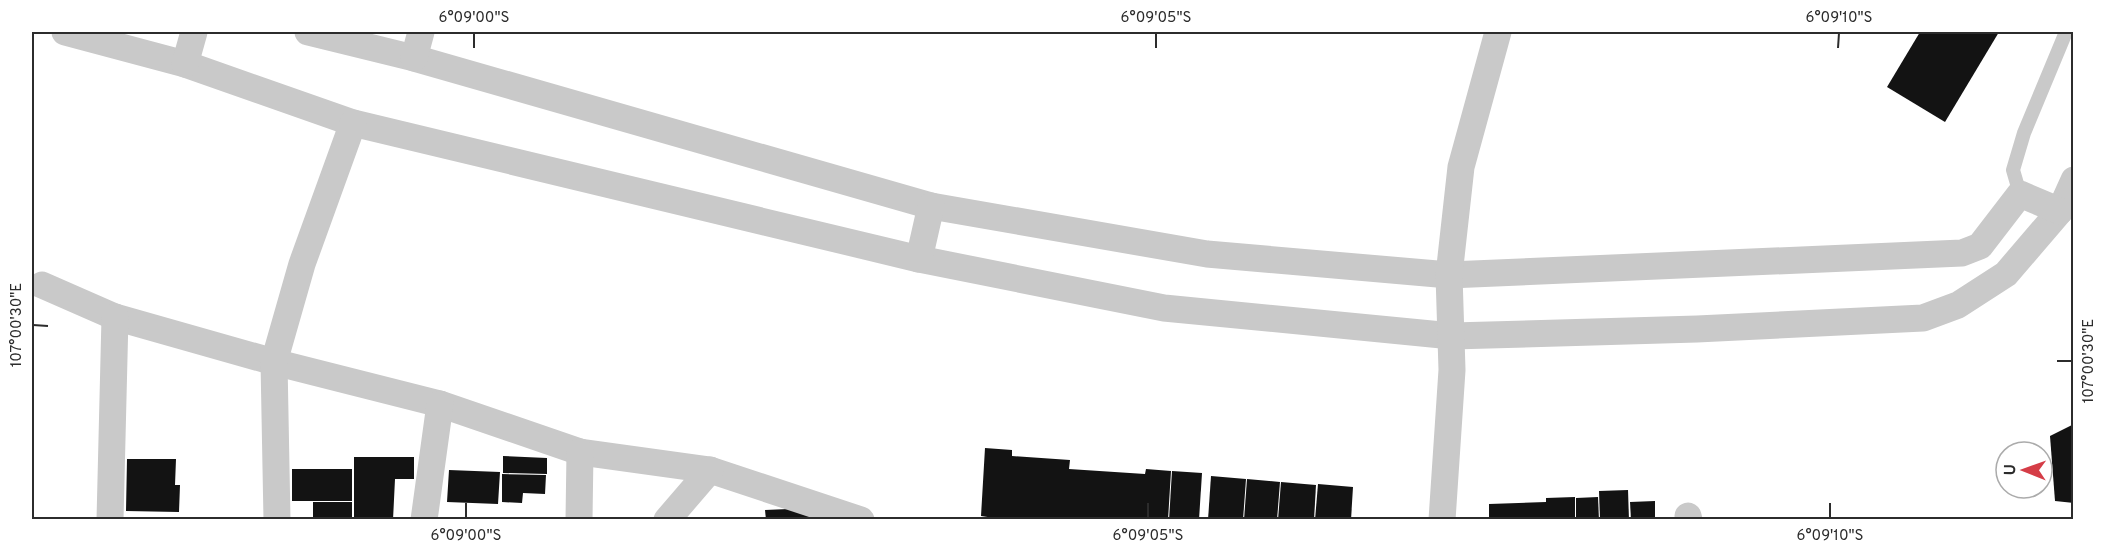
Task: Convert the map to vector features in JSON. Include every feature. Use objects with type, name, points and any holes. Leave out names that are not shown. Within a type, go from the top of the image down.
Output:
[{"type":"street","points":[[65,32],[186,64],[353,123],[919,259],[1164,308],[1452,336],[1696,329],[1923,318],[1958,305],[2006,274],[2067,216],[2073,180]]},
{"type":"street","points":[[186,64],[195,32]]},
{"type":"street","points":[[308,32],[414,58],[931,206],[1207,254],[1449,275],[1962,253],[1980,246],[2020,194],[2067,216]]},
{"type":"street","points":[[414,58],[421,32]]},
{"type":"street","points":[[1442,519],[1452,336],[1449,275],[1461,167],[1498,32]]},
{"type":"street","points":[[277,519],[274,362],[302,264],[353,123]]},
{"type":"street","points":[[919,259],[931,206]]},
{"type":"street","points":[[42,285],[115,317],[274,362],[440,404],[580,452],[710,470],[835,516],[861,519]]},
{"type":"street","points":[[110,519],[115,317]]},
{"type":"street","points":[[424,519],[440,404]]},
{"type":"street","points":[[579,519],[580,452]]},
{"type":"street","points":[[667,519],[710,470]]},
{"type":"lane","points":[[2020,194],[2013,170],[2024,133],[2066,32]]},
{"type":"building","points":[[1920,32],[1999,32],[1945,122],[1887,87]]},
{"type":"building","points":[[2074,424],[2074,503],[2055,501],[2054,440],[2050,440],[2050,436]]},
{"type":"building","points":[[985,448],[1012,450],[1012,456],[1070,460],[1069,469],[1145,474],[1146,469],[1171,471],[1168,520],[1007,520],[981,516]]},
{"type":"building","points":[[503,456],[547,458],[547,474],[503,473]]},
{"type":"building","points":[[354,457],[414,457],[414,479],[395,479],[393,520],[354,520]]},
{"type":"building","points":[[127,459],[176,459],[175,485],[180,485],[179,512],[126,511]]},
{"type":"building","points":[[292,469],[352,469],[352,501],[292,501]]},
{"type":"building","points":[[449,470],[500,472],[498,504],[447,502]]},
{"type":"building","points":[[1172,471],[1202,473],[1199,520],[1169,520]]},
{"type":"building","points":[[502,474],[546,475],[545,494],[523,493],[522,503],[502,502]]},
{"type":"building","points":[[1211,476],[1246,479],[1243,520],[1208,520]]},
{"type":"building","points":[[1247,479],[1280,482],[1277,520],[1244,520]]},
{"type":"building","points":[[1281,482],[1316,485],[1314,520],[1278,520]]},
{"type":"building","points":[[1318,484],[1353,487],[1351,520],[1315,520]]},
{"type":"building","points":[[1628,490],[1629,520],[1600,520],[1599,491]]},
{"type":"building","points":[[1575,497],[1575,520],[1489,520],[1489,504],[1546,502],[1546,498]]},
{"type":"building","points":[[1598,497],[1599,520],[1576,520],[1576,498]]},
{"type":"building","points":[[1655,501],[1655,520],[1631,520],[1630,502]]},
{"type":"building","points":[[313,502],[352,502],[352,520],[313,520]]},
{"type":"building","points":[[811,508],[812,520],[766,520],[765,510]]}]
